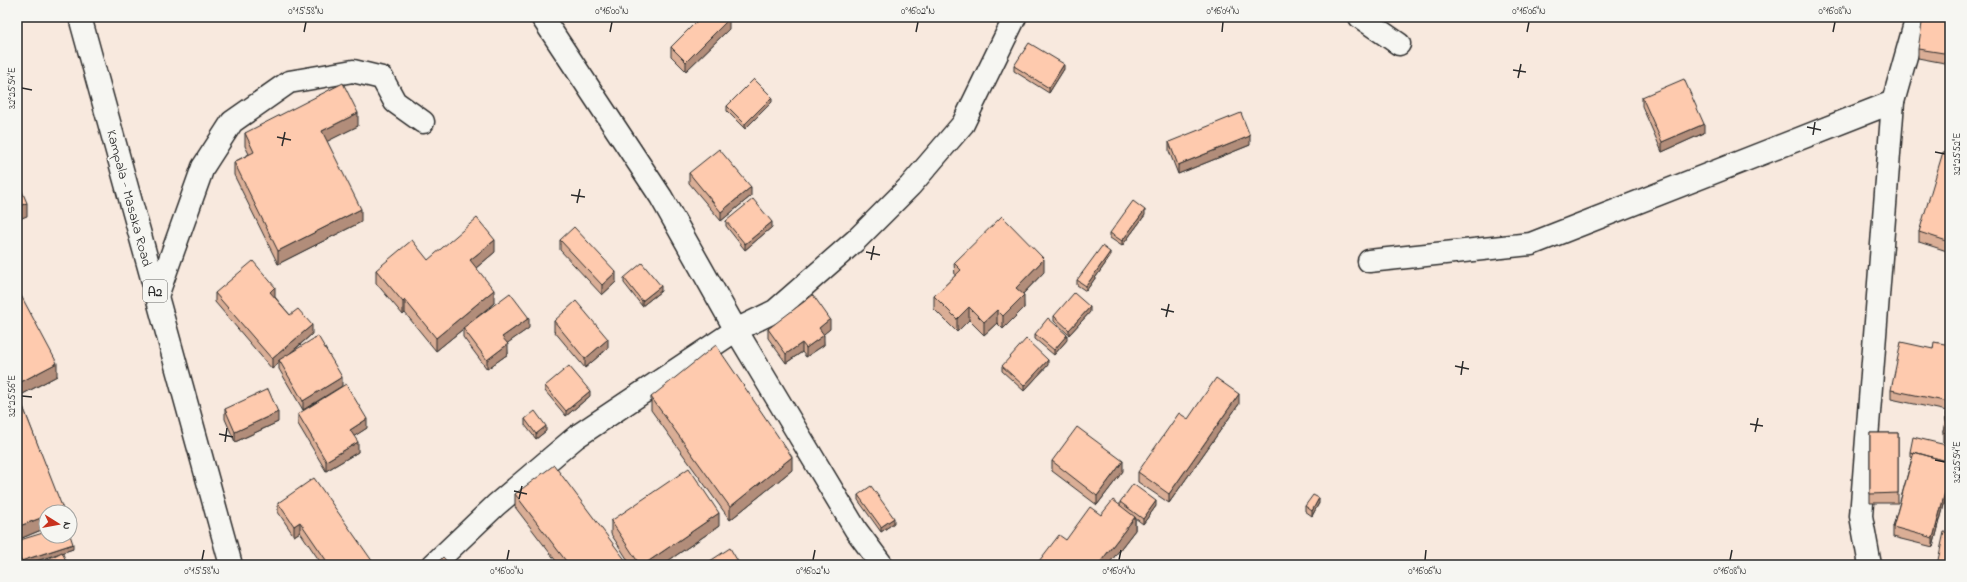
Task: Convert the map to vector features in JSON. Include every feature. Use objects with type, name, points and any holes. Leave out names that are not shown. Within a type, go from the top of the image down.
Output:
[{"type":"street","name":"Kampala - Masaka Road","points":[[80,17],[231,565]]},
{"type":"street","points":[[542,17],[661,197],[736,330],[856,530],[882,565]]},
{"type":"street","points":[[433,565],[496,505],[576,437],[736,330],[775,311],[856,240],[910,186],[963,124],[1015,17]]},
{"type":"street","points":[[1360,17],[1399,44]]},
{"type":"street","points":[[1870,565],[1861,516],[1892,102],[1917,17]]},
{"type":"street","points":[[157,296],[203,167],[232,122],[288,82],[353,71],[382,78],[395,102],[423,122]]},
{"type":"street","points":[[1369,261],[1532,244],[1892,102]]},
{"type":"building","points":[[701,17],[727,17],[729,19],[686,62],[671,47]]},
{"type":"building","points":[[1923,17],[1950,17],[1950,54],[1918,49]]},
{"type":"building","points":[[1029,43],[1064,64],[1049,88],[1014,66]]},
{"type":"building","points":[[754,79],[772,97],[745,124],[727,106]]},
{"type":"building","points":[[1684,79],[1704,124],[1662,142],[1642,97]]},
{"type":"building","points":[[343,83],[358,113],[322,131],[361,209],[278,251],[234,162],[254,152],[245,133]]},
{"type":"building","points":[[1241,113],[1250,136],[1178,165],[1169,142]]},
{"type":"building","points":[[719,149],[751,187],[721,212],[689,173]]},
{"type":"building","points":[[1943,152],[1950,154],[1950,242],[1919,232]]},
{"type":"building","points":[[17,179],[27,203],[17,207]]},
{"type":"building","points":[[753,199],[772,222],[745,244],[726,221]]},
{"type":"building","points":[[1133,201],[1145,210],[1122,241],[1110,233]]},
{"type":"building","points":[[1002,216],[1044,259],[1016,288],[1024,295],[1003,316],[997,310],[984,322],[969,307],[957,319],[934,296],[961,270],[954,263]]},
{"type":"building","points":[[477,218],[495,240],[470,260],[494,290],[436,338],[405,300],[403,302],[376,270],[412,240],[428,260]]},
{"type":"building","points":[[574,227],[616,272],[602,285],[560,240]]},
{"type":"building","points":[[1102,246],[1110,252],[1086,286],[1077,280]]},
{"type":"building","points":[[253,261],[275,287],[270,292],[290,315],[298,309],[312,325],[272,359],[215,293]]},
{"type":"building","points":[[642,263],[661,286],[642,301],[624,278]]},
{"type":"building","points":[[17,288],[57,363],[19,383],[17,379]]},
{"type":"building","points":[[510,293],[529,318],[502,337],[508,344],[487,360],[463,328]]},
{"type":"building","points":[[1074,293],[1090,307],[1069,330],[1054,316]]},
{"type":"building","points":[[813,295],[830,319],[819,328],[824,335],[806,348],[802,343],[786,354],[768,329]]},
{"type":"building","points":[[576,301],[608,339],[585,359],[554,321]]},
{"type":"building","points":[[1048,318],[1067,335],[1054,350],[1035,334]]},
{"type":"building","points":[[318,336],[342,377],[303,401],[279,360]]},
{"type":"building","points":[[1026,339],[1048,360],[1024,386],[1002,366]]},
{"type":"building","points":[[1901,342],[1933,349],[1934,342],[1950,345],[1950,434],[1943,432],[1949,402],[1891,390]]},
{"type":"building","points":[[716,345],[792,457],[730,507],[651,397]]},
{"type":"building","points":[[569,366],[590,391],[566,411],[545,386]]},
{"type":"building","points":[[1216,378],[1239,394],[1169,494],[1138,472],[1179,413],[1188,419]]},
{"type":"building","points":[[346,384],[367,419],[350,430],[358,442],[326,461],[298,414]]},
{"type":"building","points":[[268,389],[278,412],[235,432],[225,409]]},
{"type":"building","points":[[18,394],[61,504],[38,504],[38,519],[17,527]]},
{"type":"building","points":[[535,411],[546,426],[536,434],[525,419]]},
{"type":"building","points":[[1077,427],[1123,461],[1097,496],[1052,461]]},
{"type":"building","points":[[1870,433],[1898,433],[1898,493],[1870,494]]},
{"type":"building","points":[[1913,437],[1950,446],[1946,461],[1910,452]]},
{"type":"building","points":[[1914,452],[1950,462],[1950,473],[1933,538],[1893,527]]},
{"type":"building","points":[[554,465],[629,565],[569,565],[515,494]]},
{"type":"building","points":[[689,468],[719,513],[643,565],[640,565],[611,521]]},
{"type":"building","points":[[314,478],[375,565],[320,565],[326,560],[300,522],[294,526],[278,503]]},
{"type":"building","points":[[1133,484],[1156,501],[1143,519],[1120,502]]},
{"type":"building","points":[[871,486],[894,518],[881,527],[858,495]]},
{"type":"building","points":[[1313,495],[1319,498],[1312,511],[1305,506]]},
{"type":"building","points":[[1113,500],[1135,517],[1098,565],[1036,565],[1059,535],[1066,540],[1090,507],[1101,515]]},
{"type":"building","points":[[1944,532],[1950,533],[1950,565],[1937,565]]},
{"type":"building","points":[[38,534],[38,544],[73,544],[21,561],[17,548],[17,541]]},
{"type":"building","points":[[730,548],[740,565],[704,565]]},
{"type":"building","points":[[62,552],[68,565],[36,565]]},
{"type":"building","points":[[443,557],[450,565],[435,565]]}]
